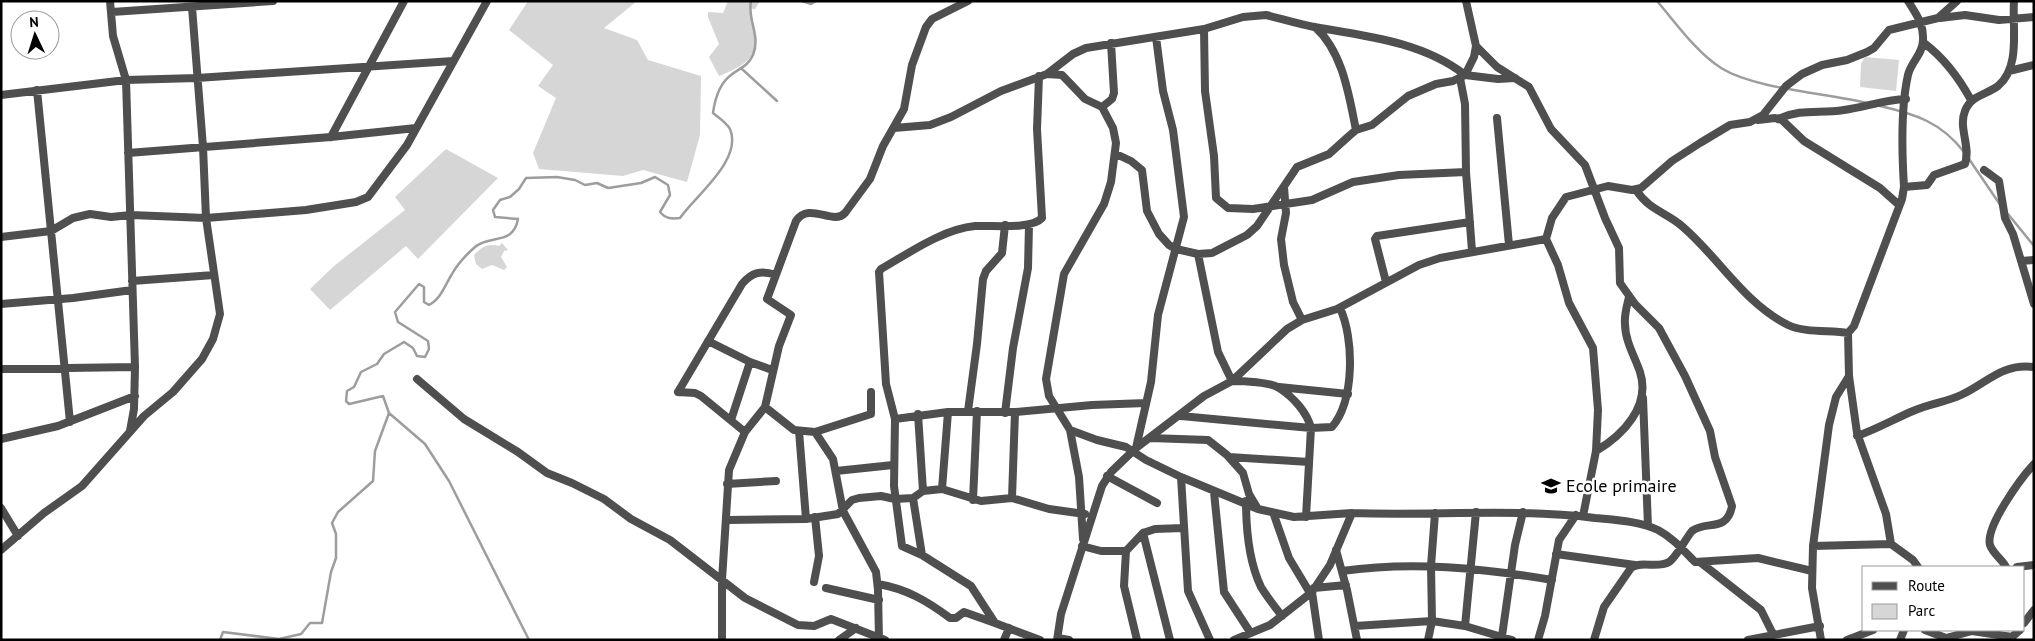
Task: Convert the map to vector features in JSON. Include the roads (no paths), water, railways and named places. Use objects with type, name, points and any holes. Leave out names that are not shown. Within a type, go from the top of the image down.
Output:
[{"type":"street","points":[[110,1],[112,36],[126,80],[135,367],[135,396],[129,434]]},
{"type":"street","points":[[112,12],[192,7],[200,4],[274,1]]},
{"type":"street","points":[[331,137],[404,1]]},
{"type":"street","points":[[1,237],[51,231],[80,216],[131,215],[206,218],[306,210],[363,200],[371,194],[416,128],[487,1]]},
{"type":"street","points":[[722,640],[722,580],[729,470],[745,432],[765,407],[778,346],[791,314],[767,299],[776,275],[799,217],[818,213],[833,218],[842,217],[870,179],[876,159],[904,109],[912,65],[926,27],[932,19],[968,1]]},
{"type":"street","points":[[1466,1],[1476,46],[1474,57],[1463,76],[1466,172],[1472,251]]},
{"type":"street","points":[[1891,544],[1886,514],[1857,436],[1848,376],[1848,333],[1854,326],[1904,188],[1902,152],[1908,74],[1920,55],[1924,43],[1921,22],[1908,1]]},
{"type":"street","points":[[1938,18],[1957,1]]},
{"type":"street","points":[[1904,188],[1926,185],[1934,175],[1964,165],[1968,151],[1962,117],[1971,100],[1998,85],[2009,71],[2012,60],[2014,1]]},
{"type":"street","points":[[1,550],[44,513],[82,486],[144,416],[173,392],[207,351],[213,339],[220,314],[206,218],[203,147],[192,7]]},
{"type":"street","points":[[1047,74],[1080,50],[1111,43],[1204,30],[1254,15],[1266,15],[1315,27],[1336,29],[1428,53],[1449,62],[1463,76]]},
{"type":"street","points":[[1750,122],[1763,115],[1786,86],[1802,74],[1822,65],[1847,60],[1867,52],[1874,48],[1889,30],[1938,18],[1965,15],[1999,20],[2034,17]]},
{"type":"street","points":[[1315,27],[1325,35],[1339,63],[1356,130]]},
{"type":"street","points":[[1204,30],[1204,91],[1214,156],[1216,198],[1228,208],[1268,207],[1286,202],[1312,200],[1353,182],[1399,175],[1466,172]]},
{"type":"street","points":[[1135,450],[1151,382],[1158,315],[1184,213],[1173,124],[1163,91],[1156,37]]},
{"type":"street","points":[[1102,107],[1112,99],[1114,93],[1115,71],[1111,43]]},
{"type":"street","points":[[1924,43],[1937,53],[1956,75],[1971,100]]},
{"type":"street","points":[[1476,46],[1497,67],[1526,84],[1533,92],[1551,129],[1585,166],[1620,248],[1620,283],[1629,297],[1659,328],[1685,376],[1710,431],[1715,457],[1732,506],[1731,513],[1717,526],[1695,528],[1680,545],[1670,562],[1664,564],[1635,565],[1556,554]]},
{"type":"street","points":[[1,95],[126,80],[197,78],[453,61]]},
{"type":"street","points":[[2009,71],[2034,65]]},
{"type":"street","points":[[894,128],[930,125],[951,117],[1001,91],[1047,74],[1062,76],[1085,99],[1102,107],[1113,128],[1116,154],[1104,204],[1064,274],[1046,379],[1049,396],[1070,430],[1079,477],[1083,545]]},
{"type":"street","points":[[995,623],[971,586],[922,554],[902,546],[895,499],[893,465],[896,435],[895,419],[886,384],[879,270],[950,231],[964,228],[1029,225],[1040,221],[1043,216],[1037,129],[1039,76]]},
{"type":"street","points":[[1116,154],[1131,161],[1142,170],[1148,215],[1159,234],[1169,245],[1176,249],[1198,254],[1216,251],[1247,235],[1256,226],[1297,166],[1329,154],[1356,130],[1372,125],[1408,96],[1436,84],[1463,76],[1498,79],[1515,78]]},
{"type":"street","points":[[37,90],[70,422]]},
{"type":"street","points":[[1538,640],[1562,533],[1580,516],[1596,451],[1598,410],[1593,348],[1569,303],[1558,265],[1546,238],[1552,218],[1566,197],[1594,188],[1608,186],[1636,190],[1700,143],[1730,125],[1778,119],[1801,111],[1834,112],[1887,100],[1906,99]]},
{"type":"street","points":[[1497,118],[1509,244]]},
{"type":"street","points":[[1778,119],[1804,141],[1880,188],[1899,205]]},
{"type":"street","points":[[128,152],[331,137],[416,128]]},
{"type":"street","points":[[1984,170],[1999,181],[2005,218],[2034,304]]},
{"type":"street","points":[[1284,187],[1286,213],[1281,238],[1284,265],[1291,295],[1302,320]]},
{"type":"street","points":[[1636,190],[1645,203],[1682,226],[1740,288],[1781,321],[1790,326],[1848,333]]},
{"type":"street","points":[[1386,282],[1375,239],[1377,236],[1470,222]]},
{"type":"street","points":[[973,500],[972,411],[983,279],[986,271],[1002,253],[1005,225]]},
{"type":"street","points":[[1005,412],[1013,348],[1028,268],[1029,225]]},
{"type":"street","points":[[1069,640],[1057,639],[1061,614],[1092,515],[1107,476],[1135,450],[1181,416],[1204,396],[1232,381],[1287,329],[1302,320],[1340,308],[1419,265],[1472,251],[1509,244],[1534,242],[1546,238]]},
{"type":"street","points":[[1198,254],[1218,352],[1232,381]]},
{"type":"street","points":[[2020,261],[2034,260]]},
{"type":"street","points":[[745,432],[695,393],[678,392],[747,278],[762,271],[776,275]]},
{"type":"street","points":[[132,281],[214,275]]},
{"type":"street","points":[[1,304],[132,290]]},
{"type":"street","points":[[1629,297],[1625,331],[1640,372],[1643,398],[1648,526]]},
{"type":"street","points":[[1181,416],[1312,428],[1332,426],[1341,417],[1348,394],[1347,326],[1340,308]]},
{"type":"street","points":[[708,341],[750,362],[772,370]]},
{"type":"street","points":[[731,420],[750,362]]},
{"type":"street","points":[[1857,436],[1879,428],[1913,411],[1959,395],[2000,371],[2022,366],[2034,367]]},
{"type":"street","points":[[1,369],[135,367]]},
{"type":"street","points":[[1821,640],[1812,588],[1813,546],[1829,425],[1836,397],[1848,376]]},
{"type":"street","points":[[417,379],[464,419],[518,452],[546,473],[572,483],[604,499],[631,519],[670,540],[745,598],[786,621],[810,626],[828,618],[881,639],[876,572],[843,511],[836,471],[830,454],[815,432]]},
{"type":"street","points":[[1232,381],[1348,394]]},
{"type":"street","points":[[1279,387],[1305,412],[1312,428],[1306,517]]},
{"type":"street","points":[[765,407],[799,431],[815,432],[870,414],[872,412],[871,392]]},
{"type":"street","points":[[1,439],[70,422],[135,396]]},
{"type":"street","points":[[1596,451],[1618,435],[1628,423],[1643,398]]},
{"type":"street","points":[[895,419],[918,414],[948,412],[1015,412],[1056,410],[1092,404],[1146,403]]},
{"type":"street","points":[[942,489],[948,412]]},
{"type":"street","points":[[1012,498],[1015,412]]},
{"type":"street","points":[[918,414],[923,491]]},
{"type":"street","points":[[1070,430],[1097,440],[1135,450],[1181,477],[1274,515],[1306,517],[1352,512],[1523,512],[1580,516],[1648,526],[1680,545],[1695,562],[1758,558],[1812,571]]},
{"type":"street","points":[[799,431],[806,519]]},
{"type":"street","points":[[1150,438],[1208,440],[1229,456],[1243,473],[1258,509]]},
{"type":"street","points":[[1229,456],[1309,462]]},
{"type":"street","points":[[2005,566],[1991,546],[1991,532],[2004,506],[2034,464]]},
{"type":"street","points":[[836,471],[893,465]]},
{"type":"street","points":[[1107,476],[1157,504]]},
{"type":"street","points":[[1181,477],[1188,591],[1210,640]]},
{"type":"street","points":[[727,484],[776,481]]},
{"type":"street","points":[[1247,485],[1246,505],[1249,536],[1257,576],[1262,589],[1282,616]]},
{"type":"street","points":[[727,520],[806,519],[838,514],[852,500],[859,498],[881,496],[895,499],[913,498],[923,491],[942,489],[973,500],[1012,498],[1049,509],[1092,515]]},
{"type":"street","points":[[1214,492],[1224,592],[1250,632]]},
{"type":"street","points":[[913,498],[922,554]]},
{"type":"street","points":[[1,508],[18,536]]},
{"type":"street","points":[[1234,640],[1270,625],[1312,591],[1330,565],[1352,512]]},
{"type":"street","points":[[1465,626],[1476,512]]},
{"type":"street","points":[[1502,636],[1510,573],[1523,512]]},
{"type":"street","points":[[1428,640],[1432,621],[1431,566],[1435,513]]},
{"type":"street","points":[[1274,515],[1289,558],[1312,591],[1319,640]]},
{"type":"street","points":[[814,582],[819,556],[815,517]]},
{"type":"street","points":[[1138,640],[1124,586],[1126,550],[1144,532],[1155,529],[1183,528]]},
{"type":"street","points":[[1144,532],[1170,640]]},
{"type":"street","points":[[1813,546],[1891,544],[1913,560],[1917,566]]},
{"type":"street","points":[[1083,545],[1101,551],[1126,550]]},
{"type":"street","points":[[1336,550],[1346,585],[1357,640]]},
{"type":"street","points":[[1700,562],[1761,610],[1773,634]]},
{"type":"street","points":[[1342,571],[1392,565],[1431,566],[1510,573],[1552,580]]},
{"type":"street","points":[[1594,640],[1604,608],[1621,581],[1635,565]]},
{"type":"street","points":[[878,584],[899,588],[923,598],[950,618],[956,618],[964,612],[1040,640]]},
{"type":"street","points":[[1312,591],[1346,585]]},
{"type":"street","points":[[826,588],[879,600]]},
{"type":"street","points":[[2025,622],[2034,610]]},
{"type":"street","points":[[1355,626],[1432,621],[1465,626],[1512,640]]},
{"type":"street","points":[[1748,640],[1820,626]]},
{"type":"street","points":[[843,638],[856,628]]},
{"type":"street","points":[[1004,640],[1009,628]]},
{"type":"street","points":[[1847,640],[1870,631]]},
{"type":"street","points":[[1927,631],[1946,638],[1972,631],[2012,637],[2019,631]]},
{"type":"waterway","points":[[220,640],[223,632],[279,639],[301,634],[310,623],[322,623],[331,572],[336,558],[336,534],[332,523],[338,512],[373,481],[375,451],[389,413],[383,396],[349,404],[346,401],[347,391],[354,387],[361,372],[377,364],[384,354],[404,342],[413,348],[417,356],[425,357],[429,349],[428,341],[398,322],[395,312],[419,284],[424,287],[424,302],[429,305],[440,295],[457,267],[475,247],[481,243],[511,233],[518,219],[495,217],[493,210],[500,200],[510,197],[519,189],[526,178],[557,177],[575,180],[585,185],[597,183],[608,188],[641,183],[655,177],[668,185],[670,195],[660,212],[667,217],[680,218],[716,177],[730,153],[732,141],[730,129],[725,122],[713,113],[714,107],[716,97],[723,83],[746,64],[753,55],[756,41],[750,8],[751,1]]},
{"type":"waterway","points":[[802,1],[811,4],[816,1]]},
{"type":"waterway","points":[[1657,1],[1703,54],[1721,68],[1735,75],[1771,86],[1867,103]]},
{"type":"waterway","points":[[742,69],[777,101]]},
{"type":"waterway","points":[[1880,106],[1905,112],[1937,126],[1964,152]]},
{"type":"waterway","points":[[1969,159],[2001,206]]},
{"type":"waterway","points":[[2008,214],[2034,246]]},
{"type":"waterway","points":[[389,413],[425,444],[449,481],[529,640]]},
{"type":"place","name":"Ecole primaire","points":[[1551,486]]}]
